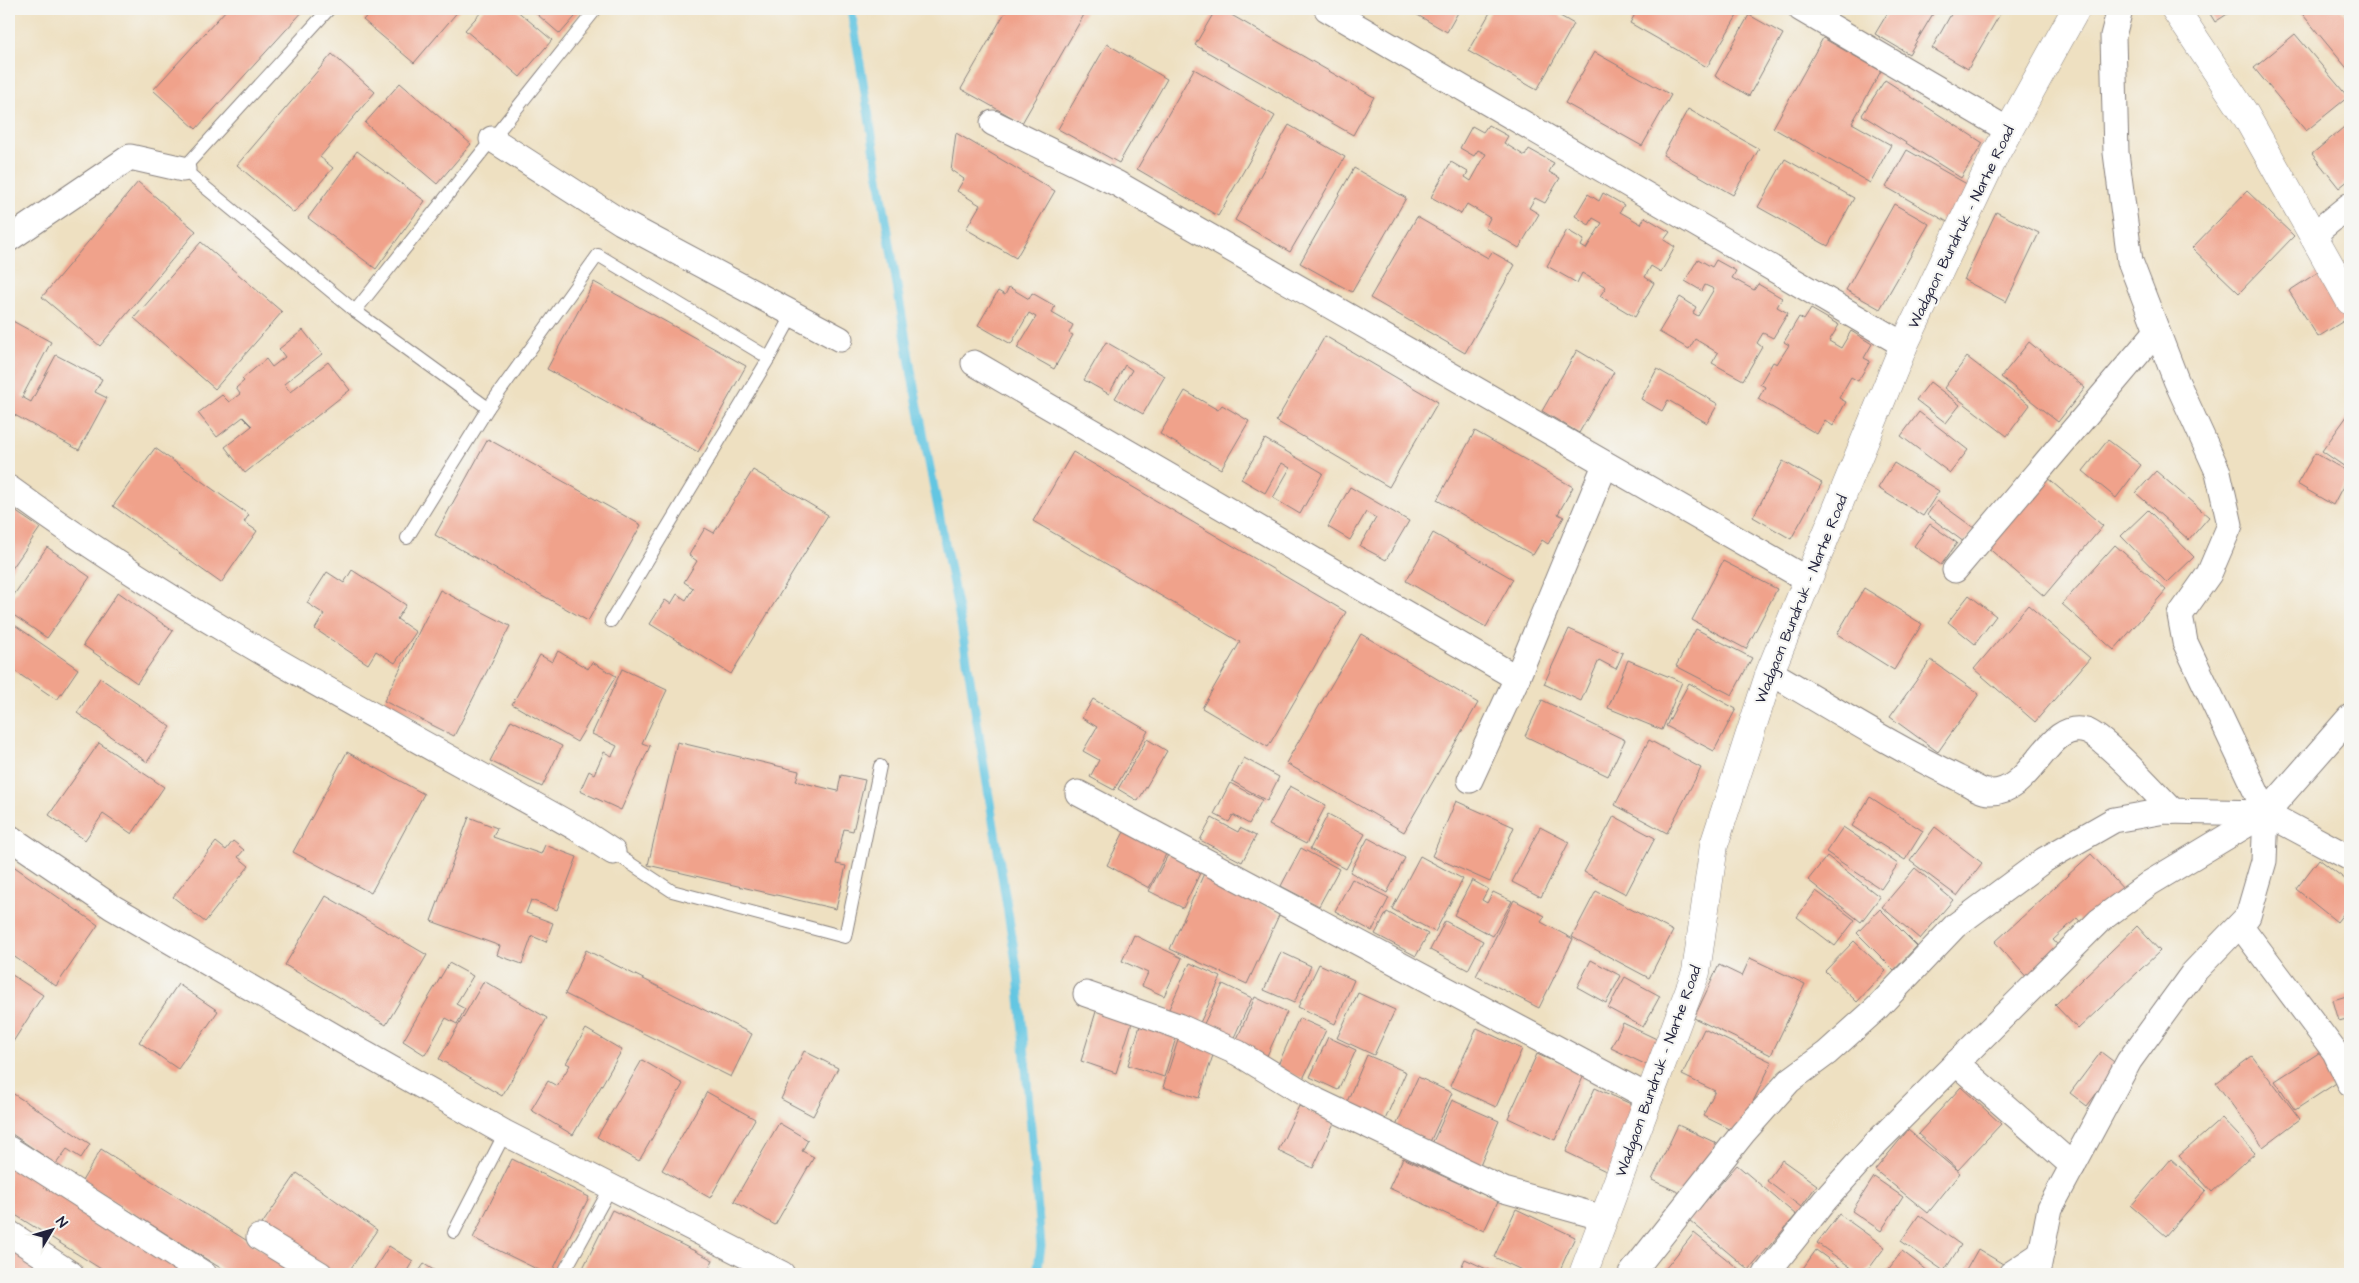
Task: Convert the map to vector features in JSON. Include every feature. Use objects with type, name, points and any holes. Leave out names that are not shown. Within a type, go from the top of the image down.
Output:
[{"type":"street","points":[[1327,9],[1904,345]]},
{"type":"street","points":[[1801,9],[2008,130]]},
{"type":"street","name":"Wadgaon Bundruk - Narhe Road","points":[[1583,1274],[1696,972],[1714,845],[1770,672],[1904,345],[2008,130],[2076,9]]},
{"type":"street","points":[[2011,1274],[2039,1264],[2050,1208],[2129,1061],[2193,973],[2248,916],[2264,861],[2266,813],[2185,642],[2180,615],[2209,574],[2230,525],[2218,472],[2176,380],[2130,261],[2116,153],[2112,36],[2120,9]]},
{"type":"street","points":[[2175,9],[2245,114],[2350,302]]},
{"type":"street","points":[[993,123],[1118,184],[1808,580]]},
{"type":"street","points":[[492,139],[621,222],[840,339]]},
{"type":"street","points":[[9,239],[130,157],[183,169]]},
{"type":"street","points":[[2313,235],[2350,205]]},
{"type":"street","points":[[1955,570],[2157,332]]},
{"type":"street","points":[[974,363],[1518,678]]},
{"type":"street","points":[[1470,780],[1518,678],[1605,465]]},
{"type":"street","points":[[9,488],[54,521],[238,640],[578,829],[613,852]]},
{"type":"street","points":[[1770,672],[1934,766],[1988,792],[2006,790],[2020,782],[2050,744],[2070,731],[2086,731],[2112,750],[2173,811]]},
{"type":"street","points":[[1766,1274],[1825,1200],[1877,1142],[2098,921],[2150,883],[2266,813],[2350,718]]},
{"type":"street","points":[[1078,793],[1650,1098]]},
{"type":"street","points":[[1631,1274],[1743,1133],[1789,1081],[1827,1053],[1876,1008],[1955,926],[2044,860],[2114,820],[2173,811],[2266,813],[2350,858]]},
{"type":"street","points":[[9,837],[112,907],[328,1033],[505,1133],[782,1274]]},
{"type":"street","points":[[2240,925],[2334,1052],[2350,1083]]},
{"type":"street","points":[[1086,994],[1178,1026],[1238,1053],[1317,1101],[1504,1190],[1604,1218]]},
{"type":"street","points":[[1956,1063],[2073,1166]]},
{"type":"street","points":[[9,1149],[204,1274]]},
{"type":"street","points":[[9,1233],[71,1274]]},
{"type":"street","points":[[259,1237],[320,1274]]},
{"type":"lane","points":[[329,9],[183,169],[356,311],[488,408]]},
{"type":"lane","points":[[356,311],[596,9]]},
{"type":"lane","points":[[407,538],[488,408],[598,254],[769,358]]},
{"type":"lane","points":[[611,621],[769,358],[793,314]]},
{"type":"lane","points":[[613,852],[672,891],[845,937],[880,766]]},
{"type":"lane","points":[[454,1232],[505,1133]]},
{"type":"lane","points":[[563,1274],[611,1187]]},
{"type":"building","points":[[227,9],[305,9],[196,129],[153,90]]},
{"type":"building","points":[[373,9],[460,9],[414,63],[363,20]]},
{"type":"building","points":[[484,9],[515,9],[552,40],[520,77],[465,30]]},
{"type":"building","points":[[531,9],[582,9],[560,34]]},
{"type":"building","points":[[1007,9],[1077,9],[1085,13],[1022,123],[961,89]]},
{"type":"building","points":[[1216,9],[1221,9],[1374,97],[1353,135],[1195,45]]},
{"type":"building","points":[[1407,9],[1460,9],[1447,32]]},
{"type":"building","points":[[1492,9],[1548,9],[1574,24],[1537,90],[1468,51]]},
{"type":"building","points":[[1638,9],[1741,9],[1707,67],[1630,23]]},
{"type":"building","points":[[1890,9],[1929,9],[1934,12],[1909,54],[1875,34]]},
{"type":"building","points":[[1954,9],[2003,9],[1968,69],[1932,48]]},
{"type":"building","points":[[2207,9],[2235,9],[2215,22]]},
{"type":"building","points":[[2341,9],[2350,20],[2350,72],[2299,10]]},
{"type":"building","points":[[1749,15],[1783,34],[1749,96],[1715,76]]},
{"type":"building","points":[[2295,34],[2348,97],[2306,131],[2254,68]]},
{"type":"building","points":[[1823,38],[1881,71],[1852,123],[1891,145],[1870,183],[1773,128]]},
{"type":"building","points":[[1107,44],[1167,79],[1119,163],[1058,129]]},
{"type":"building","points":[[1594,52],[1671,95],[1642,146],[1565,103]]},
{"type":"building","points":[[332,54],[375,92],[320,157],[333,168],[294,213],[237,165]]},
{"type":"building","points":[[1194,69],[1275,116],[1218,216],[1137,169]]},
{"type":"building","points":[[1885,80],[1983,143],[1961,178],[1862,115]]},
{"type":"building","points":[[400,83],[471,144],[437,184],[365,123]]},
{"type":"building","points":[[1688,109],[1759,149],[1733,195],[1663,155]]},
{"type":"building","points":[[2350,122],[2350,179],[2339,188],[2312,154]]},
{"type":"building","points":[[1289,125],[1345,157],[1290,252],[1235,220]]},
{"type":"building","points":[[1488,125],[1508,136],[1504,143],[1525,156],[1529,149],[1554,163],[1549,172],[1560,178],[1545,203],[1535,198],[1529,208],[1539,214],[1519,248],[1485,228],[1490,218],[1467,204],[1461,214],[1431,197],[1451,162],[1468,172],[1465,177],[1471,181],[1486,154],[1478,150],[1474,156],[1460,148],[1472,126],[1483,132]]},
{"type":"building","points":[[956,133],[1055,191],[1016,258],[966,229],[980,205],[957,191],[964,179],[951,170]]},
{"type":"building","points":[[1907,150],[1972,187],[1951,224],[1886,187]]},
{"type":"building","points":[[357,151],[425,201],[376,269],[308,218]]},
{"type":"building","points":[[1785,159],[1854,198],[1828,246],[1758,207]]},
{"type":"building","points":[[1354,168],[1406,198],[1352,292],[1300,263]]},
{"type":"building","points":[[138,182],[196,231],[100,346],[42,297]]},
{"type":"building","points":[[2247,191],[2294,236],[2239,293],[2192,248]]},
{"type":"building","points":[[1603,193],[1624,205],[1620,212],[1641,224],[1645,217],[1670,232],[1664,240],[1675,247],[1661,272],[1651,266],[1645,277],[1654,283],[1635,317],[1600,296],[1606,287],[1582,273],[1577,283],[1547,266],[1567,230],[1584,240],[1581,246],[1586,249],[1602,223],[1593,218],[1589,225],[1575,216],[1588,194],[1599,201]]},
{"type":"building","points":[[1894,204],[1929,224],[1880,309],[1846,290]]},
{"type":"building","points":[[1996,212],[2039,233],[2006,302],[1964,280]]},
{"type":"building","points":[[1417,217],[1488,258],[1492,252],[1515,265],[1465,353],[1370,298]]},
{"type":"building","points":[[201,242],[282,312],[215,389],[134,318]]},
{"type":"building","points":[[1698,259],[1712,267],[1716,260],[1736,271],[1732,278],[1754,290],[1758,284],[1782,298],[1777,307],[1788,313],[1773,338],[1763,333],[1757,343],[1762,347],[1743,380],[1712,363],[1718,353],[1695,339],[1689,349],[1659,332],[1680,297],[1696,307],[1693,313],[1698,316],[1714,289],[1705,285],[1702,291],[1685,281]]},
{"type":"building","points":[[2326,267],[2350,306],[2350,317],[2318,337],[2289,291]]},
{"type":"building","points":[[594,282],[746,366],[698,452],[547,369]]},
{"type":"building","points":[[1009,287],[1029,299],[1032,293],[1055,306],[1052,313],[1073,325],[1069,333],[1073,335],[1054,369],[1017,348],[1036,317],[1029,313],[1011,344],[978,325],[998,291],[1005,295]]},
{"type":"building","points":[[1811,309],[1839,325],[1829,341],[1841,348],[1851,331],[1872,344],[1864,358],[1870,361],[1858,381],[1851,377],[1839,398],[1846,402],[1833,426],[1825,420],[1817,434],[1758,399],[1765,387],[1760,384],[1773,362],[1777,364],[1789,345],[1784,342],[1799,317],[1804,320]]},
{"type":"building","points":[[9,319],[51,342],[22,397],[31,402],[56,355],[102,379],[95,392],[107,398],[79,450],[9,412]]},
{"type":"building","points":[[303,330],[322,354],[284,384],[290,392],[328,362],[350,390],[245,473],[225,447],[252,426],[243,417],[217,437],[198,413],[222,395],[229,402],[240,394],[236,388],[244,381],[242,379],[266,359],[272,367],[285,357],[279,349]]},
{"type":"building","points":[[1325,336],[1438,402],[1389,487],[1276,421]]},
{"type":"building","points":[[1106,342],[1165,376],[1143,414],[1115,398],[1132,370],[1125,365],[1109,394],[1084,380]]},
{"type":"building","points":[[2029,342],[2085,388],[2058,422],[2001,377]]},
{"type":"building","points":[[1577,350],[1614,372],[1579,433],[1542,411]]},
{"type":"building","points":[[1967,357],[2030,405],[2007,436],[1944,388]]},
{"type":"building","points":[[1657,369],[1718,404],[1707,423],[1668,400],[1662,411],[1641,399]]},
{"type":"building","points":[[1930,382],[1960,405],[1946,423],[1916,400]]},
{"type":"building","points":[[1185,391],[1218,410],[1222,405],[1249,421],[1221,469],[1160,434]]},
{"type":"building","points":[[1919,412],[1968,450],[1950,473],[1901,436]]},
{"type":"building","points":[[2350,412],[2350,466],[2348,469],[2322,451]]},
{"type":"building","points":[[1475,431],[1573,487],[1558,514],[1564,517],[1548,544],[1542,540],[1533,555],[1437,500]]},
{"type":"building","points":[[488,439],[641,525],[588,621],[435,535]]},
{"type":"building","points":[[1265,439],[1323,473],[1300,514],[1273,498],[1290,468],[1282,463],[1265,493],[1241,479]]},
{"type":"building","points":[[2108,440],[2141,465],[2116,498],[2083,471]]},
{"type":"building","points":[[155,448],[249,515],[244,522],[257,531],[221,583],[113,506]]},
{"type":"building","points":[[1073,452],[1346,612],[1268,747],[1202,708],[1240,642],[1033,521]]},
{"type":"building","points":[[2315,453],[2350,473],[2333,505],[2297,484]]},
{"type":"building","points":[[1783,461],[1822,483],[1791,539],[1753,517]]},
{"type":"building","points":[[1894,463],[1939,491],[1923,516],[1878,488]]},
{"type":"building","points":[[753,470],[828,515],[731,674],[650,624],[665,600],[671,604],[677,594],[686,600],[693,588],[684,582],[697,561],[689,555],[705,528],[714,533]]},
{"type":"building","points":[[2156,471],[2209,517],[2189,540],[2136,493]]},
{"type":"building","points":[[2045,476],[2103,526],[2044,596],[1986,546]]},
{"type":"building","points":[[1350,487],[1409,521],[1386,560],[1360,546],[1376,518],[1366,512],[1350,540],[1328,527]]},
{"type":"building","points":[[1937,501],[1974,528],[1964,542],[1927,515]]},
{"type":"building","points":[[9,507],[40,528],[9,573]]},
{"type":"building","points":[[2148,510],[2194,557],[2167,583],[2121,536]]},
{"type":"building","points":[[1930,524],[1957,543],[1941,565],[1914,546]]},
{"type":"building","points":[[1433,533],[1513,579],[1486,627],[1406,581]]},
{"type":"building","points":[[2115,545],[2166,590],[2114,650],[2062,604]]},
{"type":"building","points":[[47,547],[90,577],[47,638],[9,612],[9,602]]},
{"type":"building","points":[[1723,561],[1777,589],[1746,649],[1692,620]]},
{"type":"building","points":[[352,570],[406,605],[397,619],[416,632],[395,663],[376,651],[368,664],[315,629],[324,614],[307,603],[327,572],[344,583]]},
{"type":"building","points":[[1864,588],[1922,624],[1894,670],[1837,634]]},
{"type":"building","points":[[440,590],[510,626],[454,736],[384,701]]},
{"type":"building","points":[[118,592],[173,631],[137,683],[83,645]]},
{"type":"building","points":[[1969,595],[1996,616],[1975,644],[1948,622]]},
{"type":"building","points":[[2028,605],[2090,658],[2035,722],[1974,669]]},
{"type":"building","points":[[9,621],[78,669],[57,700],[9,667]]},
{"type":"building","points":[[1569,629],[1623,653],[1616,669],[1599,660],[1581,701],[1544,684]]},
{"type":"building","points":[[1696,629],[1752,658],[1732,695],[1676,666]]},
{"type":"building","points":[[1361,634],[1478,703],[1404,832],[1286,763]]},
{"type":"building","points":[[558,651],[588,669],[592,662],[616,676],[577,742],[512,704],[540,655],[552,662]]},
{"type":"building","points":[[1628,660],[1682,682],[1662,730],[1608,708]]},
{"type":"building","points":[[1931,660],[1979,694],[1938,752],[1890,717]]},
{"type":"building","points":[[622,669],[667,690],[642,743],[650,746],[621,810],[580,791],[589,771],[594,774],[604,752],[612,756],[617,746],[592,734]]},
{"type":"building","points":[[100,678],[171,727],[147,762],[77,713]]},
{"type":"building","points":[[1689,683],[1736,709],[1714,751],[1666,726]]},
{"type":"building","points":[[1093,699],[1148,731],[1114,790],[1090,777],[1099,760],[1083,751],[1097,727],[1082,718]]},
{"type":"building","points":[[1542,700],[1625,740],[1608,776],[1525,736]]},
{"type":"building","points":[[511,720],[562,746],[542,787],[490,761]]},
{"type":"building","points":[[1147,739],[1167,751],[1138,801],[1118,789]]},
{"type":"building","points":[[1649,740],[1701,768],[1667,833],[1615,805]]},
{"type":"building","points":[[677,742],[799,771],[796,781],[838,791],[841,775],[865,780],[853,831],[844,829],[836,864],[846,866],[836,909],[648,865]]},
{"type":"building","points":[[99,743],[164,787],[132,834],[103,814],[85,840],[49,815]]},
{"type":"building","points":[[347,752],[424,794],[371,893],[293,852]]},
{"type":"building","points":[[1244,758],[1279,777],[1267,801],[1232,781]]},
{"type":"building","points":[[1230,783],[1262,800],[1249,824],[1233,815],[1229,822],[1214,814]]},
{"type":"building","points":[[1290,786],[1326,805],[1306,844],[1269,825]]},
{"type":"building","points":[[1870,797],[1923,831],[1905,860],[1852,826]]},
{"type":"building","points":[[1456,801],[1514,827],[1490,882],[1432,856]]},
{"type":"building","points":[[1328,814],[1365,834],[1346,869],[1310,849]]},
{"type":"building","points":[[1614,816],[1655,838],[1626,894],[1584,872]]},
{"type":"building","points":[[469,817],[497,828],[493,837],[541,854],[545,845],[577,857],[557,910],[531,900],[526,913],[553,923],[546,942],[532,936],[522,964],[497,955],[500,946],[431,921]]},
{"type":"building","points":[[1212,818],[1238,832],[1240,828],[1256,836],[1242,862],[1200,840]]},
{"type":"building","points":[[1127,826],[1169,848],[1149,888],[1107,865]]},
{"type":"building","points":[[1540,827],[1569,842],[1541,897],[1512,882]]},
{"type":"building","points":[[1843,827],[1898,864],[1881,889],[1826,852]]},
{"type":"building","points":[[1935,827],[1982,863],[1957,896],[1910,861]]},
{"type":"building","points":[[1368,838],[1405,858],[1387,893],[1350,872]]},
{"type":"building","points":[[233,841],[244,850],[238,857],[249,866],[205,922],[173,897],[216,842],[226,850]]},
{"type":"building","points":[[1301,848],[1339,869],[1319,906],[1281,886]]},
{"type":"building","points":[[1169,853],[1202,869],[1183,908],[1149,891]]},
{"type":"building","points":[[2091,854],[2125,891],[2085,927],[2077,918],[2053,940],[2064,952],[2031,982],[1995,942]]},
{"type":"building","points":[[1420,856],[1463,879],[1435,932],[1392,909]]},
{"type":"building","points":[[1827,856],[1880,897],[1861,922],[1808,880]]},
{"type":"building","points":[[2319,859],[2350,883],[2350,905],[2337,922],[2296,889]]},
{"type":"building","points":[[9,863],[98,925],[56,986],[9,953]]},
{"type":"building","points":[[1915,868],[1953,900],[1920,939],[1882,907]]},
{"type":"building","points":[[1206,869],[1245,887],[1242,895],[1280,913],[1247,984],[1170,949]]},
{"type":"building","points":[[1352,879],[1389,898],[1372,931],[1335,911]]},
{"type":"building","points":[[1472,880],[1488,889],[1482,900],[1487,903],[1493,892],[1512,901],[1493,936],[1454,915]]},
{"type":"building","points":[[1596,891],[1673,931],[1649,978],[1572,937]]},
{"type":"building","points":[[1816,891],[1855,920],[1835,946],[1797,917]]},
{"type":"building","points":[[326,896],[427,955],[386,1025],[285,965]]},
{"type":"building","points":[[1514,900],[1545,916],[1541,922],[1573,939],[1539,1008],[1476,976]]},
{"type":"building","points":[[1880,909],[1917,946],[1894,970],[1857,933]]},
{"type":"building","points":[[1387,912],[1428,934],[1416,956],[1375,934]]},
{"type":"building","points":[[1445,921],[1483,941],[1468,970],[1430,950]]},
{"type":"building","points":[[2137,926],[2160,951],[2078,1029],[2055,1005]]},
{"type":"building","points":[[1134,935],[1182,958],[1164,996],[1142,986],[1148,973],[1122,961]]},
{"type":"building","points":[[1854,941],[1886,971],[1857,1002],[1825,971]]},
{"type":"building","points":[[586,950],[752,1034],[731,1077],[565,994]]},
{"type":"building","points":[[1281,952],[1311,966],[1294,1003],[1264,990]]},
{"type":"building","points":[[1750,958],[1805,984],[1771,1055],[1694,1018],[1719,965],[1742,976]]},
{"type":"building","points":[[1591,960],[1621,976],[1606,1003],[1577,987]]},
{"type":"building","points":[[449,963],[473,976],[456,1004],[465,1009],[457,1024],[446,1018],[425,1055],[403,1041]]},
{"type":"building","points":[[1190,963],[1221,977],[1199,1025],[1168,1011]]},
{"type":"building","points":[[1319,964],[1354,980],[1335,1024],[1298,1007]]},
{"type":"building","points":[[9,973],[43,995],[9,1048]]},
{"type":"building","points":[[1625,977],[1660,996],[1643,1027],[1608,1008]]},
{"type":"building","points":[[484,981],[547,1018],[502,1096],[439,1059]]},
{"type":"building","points":[[178,984],[218,1011],[178,1069],[139,1042]]},
{"type":"building","points":[[1223,984],[1252,998],[1231,1044],[1201,1030]]},
{"type":"building","points":[[1358,993],[1395,1010],[1374,1055],[1337,1038]]},
{"type":"building","points":[[2350,995],[2350,1018],[2339,1021],[2333,1000]]},
{"type":"building","points":[[1255,997],[1287,1012],[1265,1060],[1234,1046]]},
{"type":"building","points":[[1098,1005],[1134,1016],[1116,1073],[1081,1061]]},
{"type":"building","points":[[1143,1016],[1179,1028],[1164,1077],[1128,1065]]},
{"type":"building","points":[[1299,1018],[1326,1030],[1303,1079],[1277,1067]]},
{"type":"building","points":[[1623,1023],[1665,1043],[1653,1068],[1611,1048]]},
{"type":"building","points":[[1477,1028],[1522,1049],[1496,1107],[1450,1086]]},
{"type":"building","points":[[586,1029],[622,1050],[573,1135],[531,1110],[548,1081],[557,1086],[570,1065],[566,1063]]},
{"type":"building","points":[[1704,1029],[1772,1062],[1738,1133],[1703,1116],[1715,1091],[1682,1075]]},
{"type":"building","points":[[1180,1034],[1216,1046],[1199,1098],[1163,1087]]},
{"type":"building","points":[[1328,1037],[1356,1050],[1338,1090],[1310,1077]]},
{"type":"building","points":[[2325,1049],[2344,1078],[2295,1110],[2275,1081]]},
{"type":"building","points":[[804,1051],[838,1068],[813,1116],[781,1099]]},
{"type":"building","points":[[2101,1052],[2118,1065],[2087,1106],[2070,1093]]},
{"type":"building","points":[[1537,1054],[1584,1075],[1555,1140],[1508,1118]]},
{"type":"building","points":[[1367,1055],[1406,1072],[1384,1122],[1346,1104]]},
{"type":"building","points":[[2252,1056],[2300,1119],[2263,1147],[2216,1083]]},
{"type":"building","points":[[642,1060],[683,1084],[639,1161],[597,1137]]},
{"type":"building","points":[[1418,1077],[1452,1093],[1430,1142],[1396,1126]]},
{"type":"building","points":[[1961,1087],[2001,1124],[1958,1170],[1918,1134]]},
{"type":"building","points":[[1595,1088],[1640,1108],[1610,1173],[1566,1152]]},
{"type":"building","points":[[9,1091],[90,1144],[81,1158],[67,1149],[56,1164],[9,1132]]},
{"type":"building","points":[[707,1092],[755,1119],[710,1198],[662,1170]]},
{"type":"building","points":[[1452,1100],[1499,1121],[1479,1168],[1431,1146]]},
{"type":"building","points":[[1299,1106],[1334,1123],[1313,1168],[1278,1151]]},
{"type":"building","points":[[2222,1118],[2255,1153],[2212,1192],[2179,1156]]},
{"type":"building","points":[[779,1123],[808,1140],[802,1151],[814,1157],[775,1225],[734,1201]]},
{"type":"building","points":[[1678,1125],[1716,1143],[1691,1198],[1652,1180]]},
{"type":"building","points":[[1908,1130],[1960,1173],[1928,1213],[1875,1170]]},
{"type":"building","points":[[101,1149],[300,1274],[230,1274],[82,1181]]},
{"type":"building","points":[[1403,1158],[1498,1201],[1484,1231],[1389,1188]]},
{"type":"building","points":[[512,1159],[589,1197],[551,1274],[547,1274],[473,1238]]},
{"type":"building","points":[[2171,1159],[2206,1190],[2166,1236],[2131,1206]]},
{"type":"building","points":[[1782,1160],[1817,1185],[1801,1207],[1767,1181]]},
{"type":"building","points":[[9,1161],[188,1274],[109,1274],[9,1211]]},
{"type":"building","points":[[1737,1165],[1796,1215],[1749,1270],[1689,1220]]},
{"type":"building","points":[[297,1173],[377,1230],[347,1274],[335,1274],[262,1224]]},
{"type":"building","points":[[1874,1177],[1903,1197],[1881,1231],[1852,1211]]},
{"type":"building","points":[[1516,1209],[1575,1237],[1558,1274],[1530,1274],[1494,1257]]},
{"type":"building","points":[[612,1210],[713,1260],[706,1274],[580,1274]]},
{"type":"building","points":[[1839,1214],[1885,1247],[1865,1274],[1860,1274],[1817,1243]]},
{"type":"building","points":[[1919,1215],[1961,1245],[1944,1271],[1901,1241]]},
{"type":"building","points":[[1694,1233],[1745,1274],[1661,1274]]},
{"type":"building","points":[[9,1241],[61,1274],[9,1274]]},
{"type":"building","points":[[389,1246],[413,1261],[405,1274],[371,1274]]},
{"type":"building","points":[[1978,1249],[2003,1264],[1997,1274],[1964,1274]]},
{"type":"building","points":[[1816,1250],[1849,1274],[1805,1274],[1801,1271]]},
{"type":"building","points":[[1902,1251],[1932,1274],[1885,1274]]},
{"type":"building","points":[[1465,1259],[1497,1274],[1458,1274]]},
{"type":"building","points":[[424,1264],[440,1274],[417,1274]]},
{"type":"waterway","points":[[851,9],[912,376],[962,630],[1018,974],[1041,1246],[1037,1274]]}]
